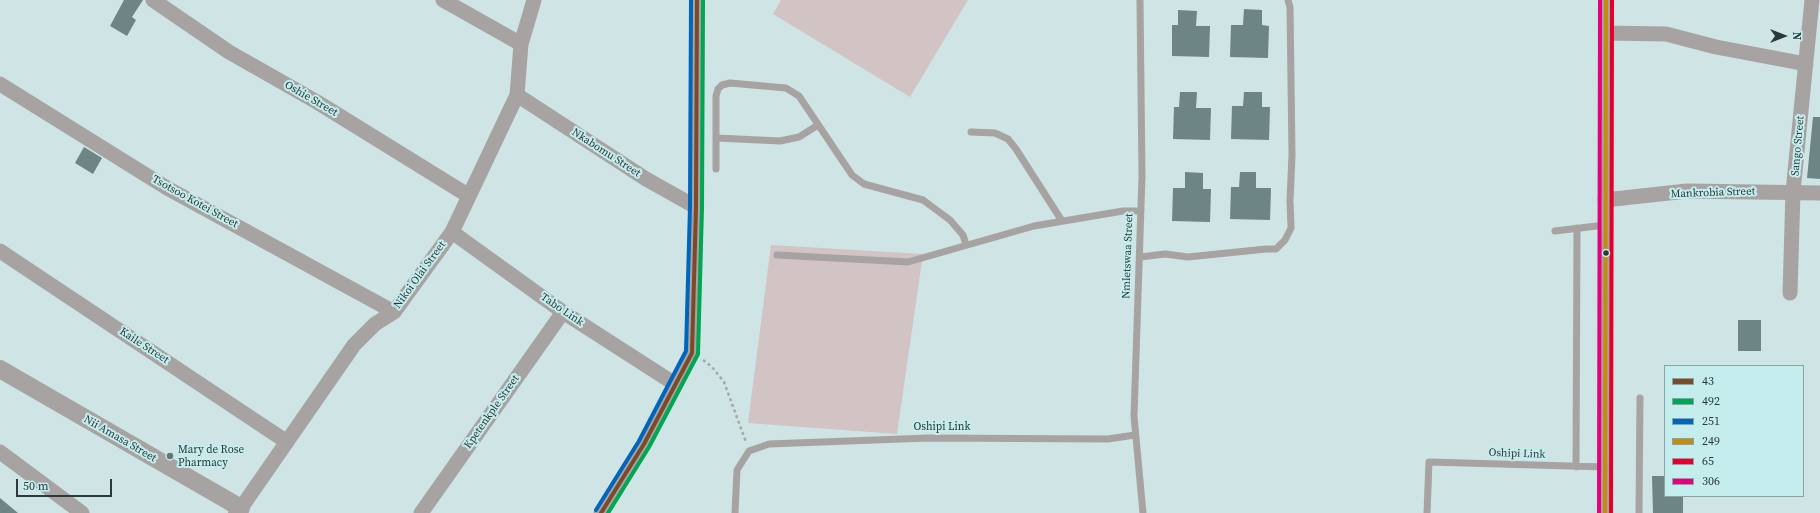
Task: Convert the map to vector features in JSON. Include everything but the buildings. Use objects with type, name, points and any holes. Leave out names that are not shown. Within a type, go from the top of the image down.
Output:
[{"type":"street","name":"Oshie Street","points":[[154,0],[229,52],[318,102],[469,196]]},
{"type":"street","points":[[443,0],[522,44]]},
{"type":"street","name":"Nikoi Olai Street","points":[[239,510],[354,345],[375,324],[394,312],[452,232],[517,95],[522,44],[534,0]]},
{"type":"street","points":[[601,513],[644,444],[692,353],[696,207],[697,0]]},
{"type":"street","points":[[1605,513],[1606,0]]},
{"type":"street","name":"Sango Street","points":[[1790,293],[1793,192],[1812,0]]},
{"type":"street","points":[[1606,33],[1666,34],[1716,47],[1806,64]]},
{"type":"street","name":"Tsotsoo Kotei Street","points":[[0,84],[167,188],[394,312]]},
{"type":"street","name":"Nkabomu Street","points":[[517,95],[646,179],[696,207]]},
{"type":"street","name":"Mankrobia Street","points":[[1605,200],[1687,191],[1820,193]]},
{"type":"street","name":"Tabo Link","points":[[452,232],[564,312],[675,384]]},
{"type":"street","name":"Kaile Street","points":[[0,251],[287,442]]},
{"type":"street","name":"Kpetenkple Street","points":[[421,513],[564,312]]},
{"type":"street","name":"Nii Amasa Street","points":[[0,369],[239,510]]},
{"type":"street","points":[[0,452],[82,513]]},
{"type":"lane","name":"Nmletswaa Street","points":[[1140,0],[1141,211],[1134,416],[1143,513]]},
{"type":"lane","points":[[1140,257],[1165,254],[1188,257],[1276,249],[1285,240],[1291,228],[1290,201],[1292,155],[1290,7],[1288,0]]},
{"type":"lane","points":[[716,169],[716,96],[718,89],[725,83],[786,88],[799,96],[852,175],[864,184],[923,200],[950,220],[960,231],[966,245]]},
{"type":"lane","points":[[717,138],[780,141],[799,137],[818,125]]},
{"type":"lane","points":[[971,132],[994,133],[1008,139],[1062,221]]},
{"type":"lane","points":[[777,255],[908,262],[1034,226],[1123,211],[1141,211]]},
{"type":"lane","points":[[1555,231],[1605,224]]},
{"type":"lane","points":[[1576,466],[1577,228]]},
{"type":"lane","points":[[1639,513],[1640,398]]},
{"type":"lane","name":"Oshipi Link","points":[[749,451],[769,444],[928,438],[1108,439],[1135,435]]},
{"type":"lane","points":[[736,513],[737,470],[749,451]]},
{"type":"lane","name":"Oshipi Link","points":[[1427,513],[1428,462],[1605,467]]},
{"type":"path","points":[[692,353],[712,367],[724,382],[749,451]]},
{"type":"shaded area","points":[[781,0],[968,0],[910,97],[773,14]]},
{"type":"shaded area","points":[[771,245],[923,254],[897,434],[748,423]]},
{"type":"transit line","name":"251","points":[[596,510],[639,441],[686,351],[690,207],[691,0]]},
{"type":"transit line","name":"43","points":[[601,513],[644,444],[692,353],[696,207],[697,0]]},
{"type":"transit line","name":"492","points":[[608,513],[649,447],[698,354],[702,207],[703,0]]},
{"type":"transit line","name":"306","points":[[1599,513],[1600,0]]},
{"type":"transit line","name":"249","points":[[1605,513],[1606,0]]},
{"type":"transit line","name":"65","points":[[1611,513],[1612,0]]},
{"type":"place","name":"Mary de Rose Pharmacy","points":[[170,456]]}]
